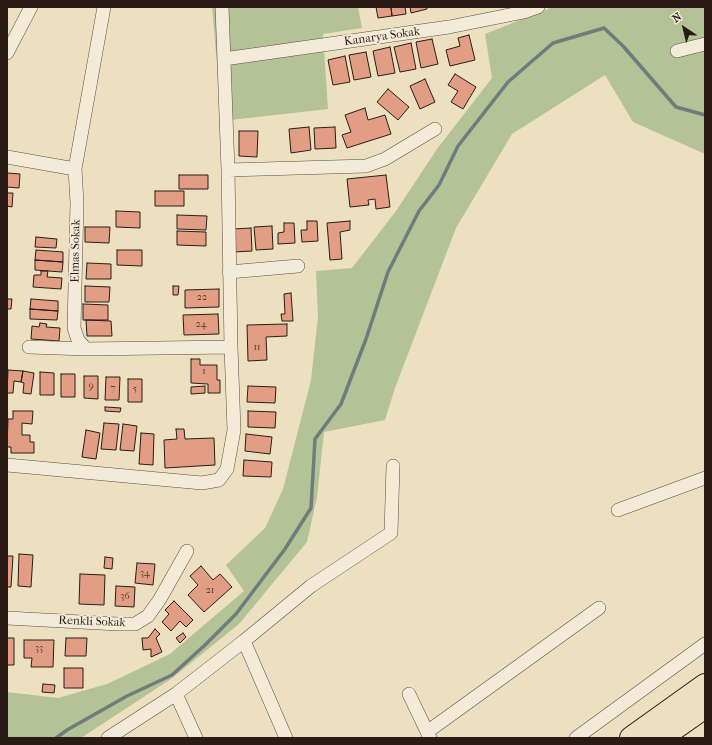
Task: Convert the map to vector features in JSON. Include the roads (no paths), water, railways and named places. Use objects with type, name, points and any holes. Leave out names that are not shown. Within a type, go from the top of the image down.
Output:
[{"type":"highway","points":[[631,738],[705,685]]},
{"type":"highway","points":[[661,738],[705,707]]},
{"type":"street","points":[[7,53],[31,7]]},
{"type":"street","name":"Elmas Sokak","points":[[86,349],[78,340],[74,328],[77,203],[75,169],[104,7]]},
{"type":"street","points":[[7,465],[202,483],[219,480],[227,469],[234,430],[229,272],[228,170],[222,7]]},
{"type":"street","name":"Kanarya Sokak","points":[[224,59],[449,27],[524,12],[538,7]]},
{"type":"street","points":[[677,51],[705,44]]},
{"type":"street","points":[[228,170],[366,166],[386,159],[435,129]]},
{"type":"street","points":[[7,157],[75,169]]},
{"type":"street","points":[[229,272],[298,266]]},
{"type":"street","points":[[29,347],[86,349],[231,348]]},
{"type":"street","points":[[108,738],[176,694],[312,586],[391,533],[392,466]]},
{"type":"street","points":[[618,510],[705,478]]},
{"type":"street","name":"Renkli Sokak","points":[[7,618],[135,624],[148,616],[160,599],[187,551]]},
{"type":"street","points":[[410,694],[429,735],[599,608]]},
{"type":"street","points":[[244,641],[286,738]]},
{"type":"street","points":[[576,738],[705,644]]},
{"type":"street","points":[[176,694],[196,738]]},
{"type":"waterway","points":[[56,738],[67,730],[127,696],[172,675],[236,614],[285,549],[311,508],[315,439],[341,404],[366,339],[388,272],[419,211],[439,185],[458,146],[508,82],[553,43],[604,28],[623,46],[676,107],[705,115]]}]
